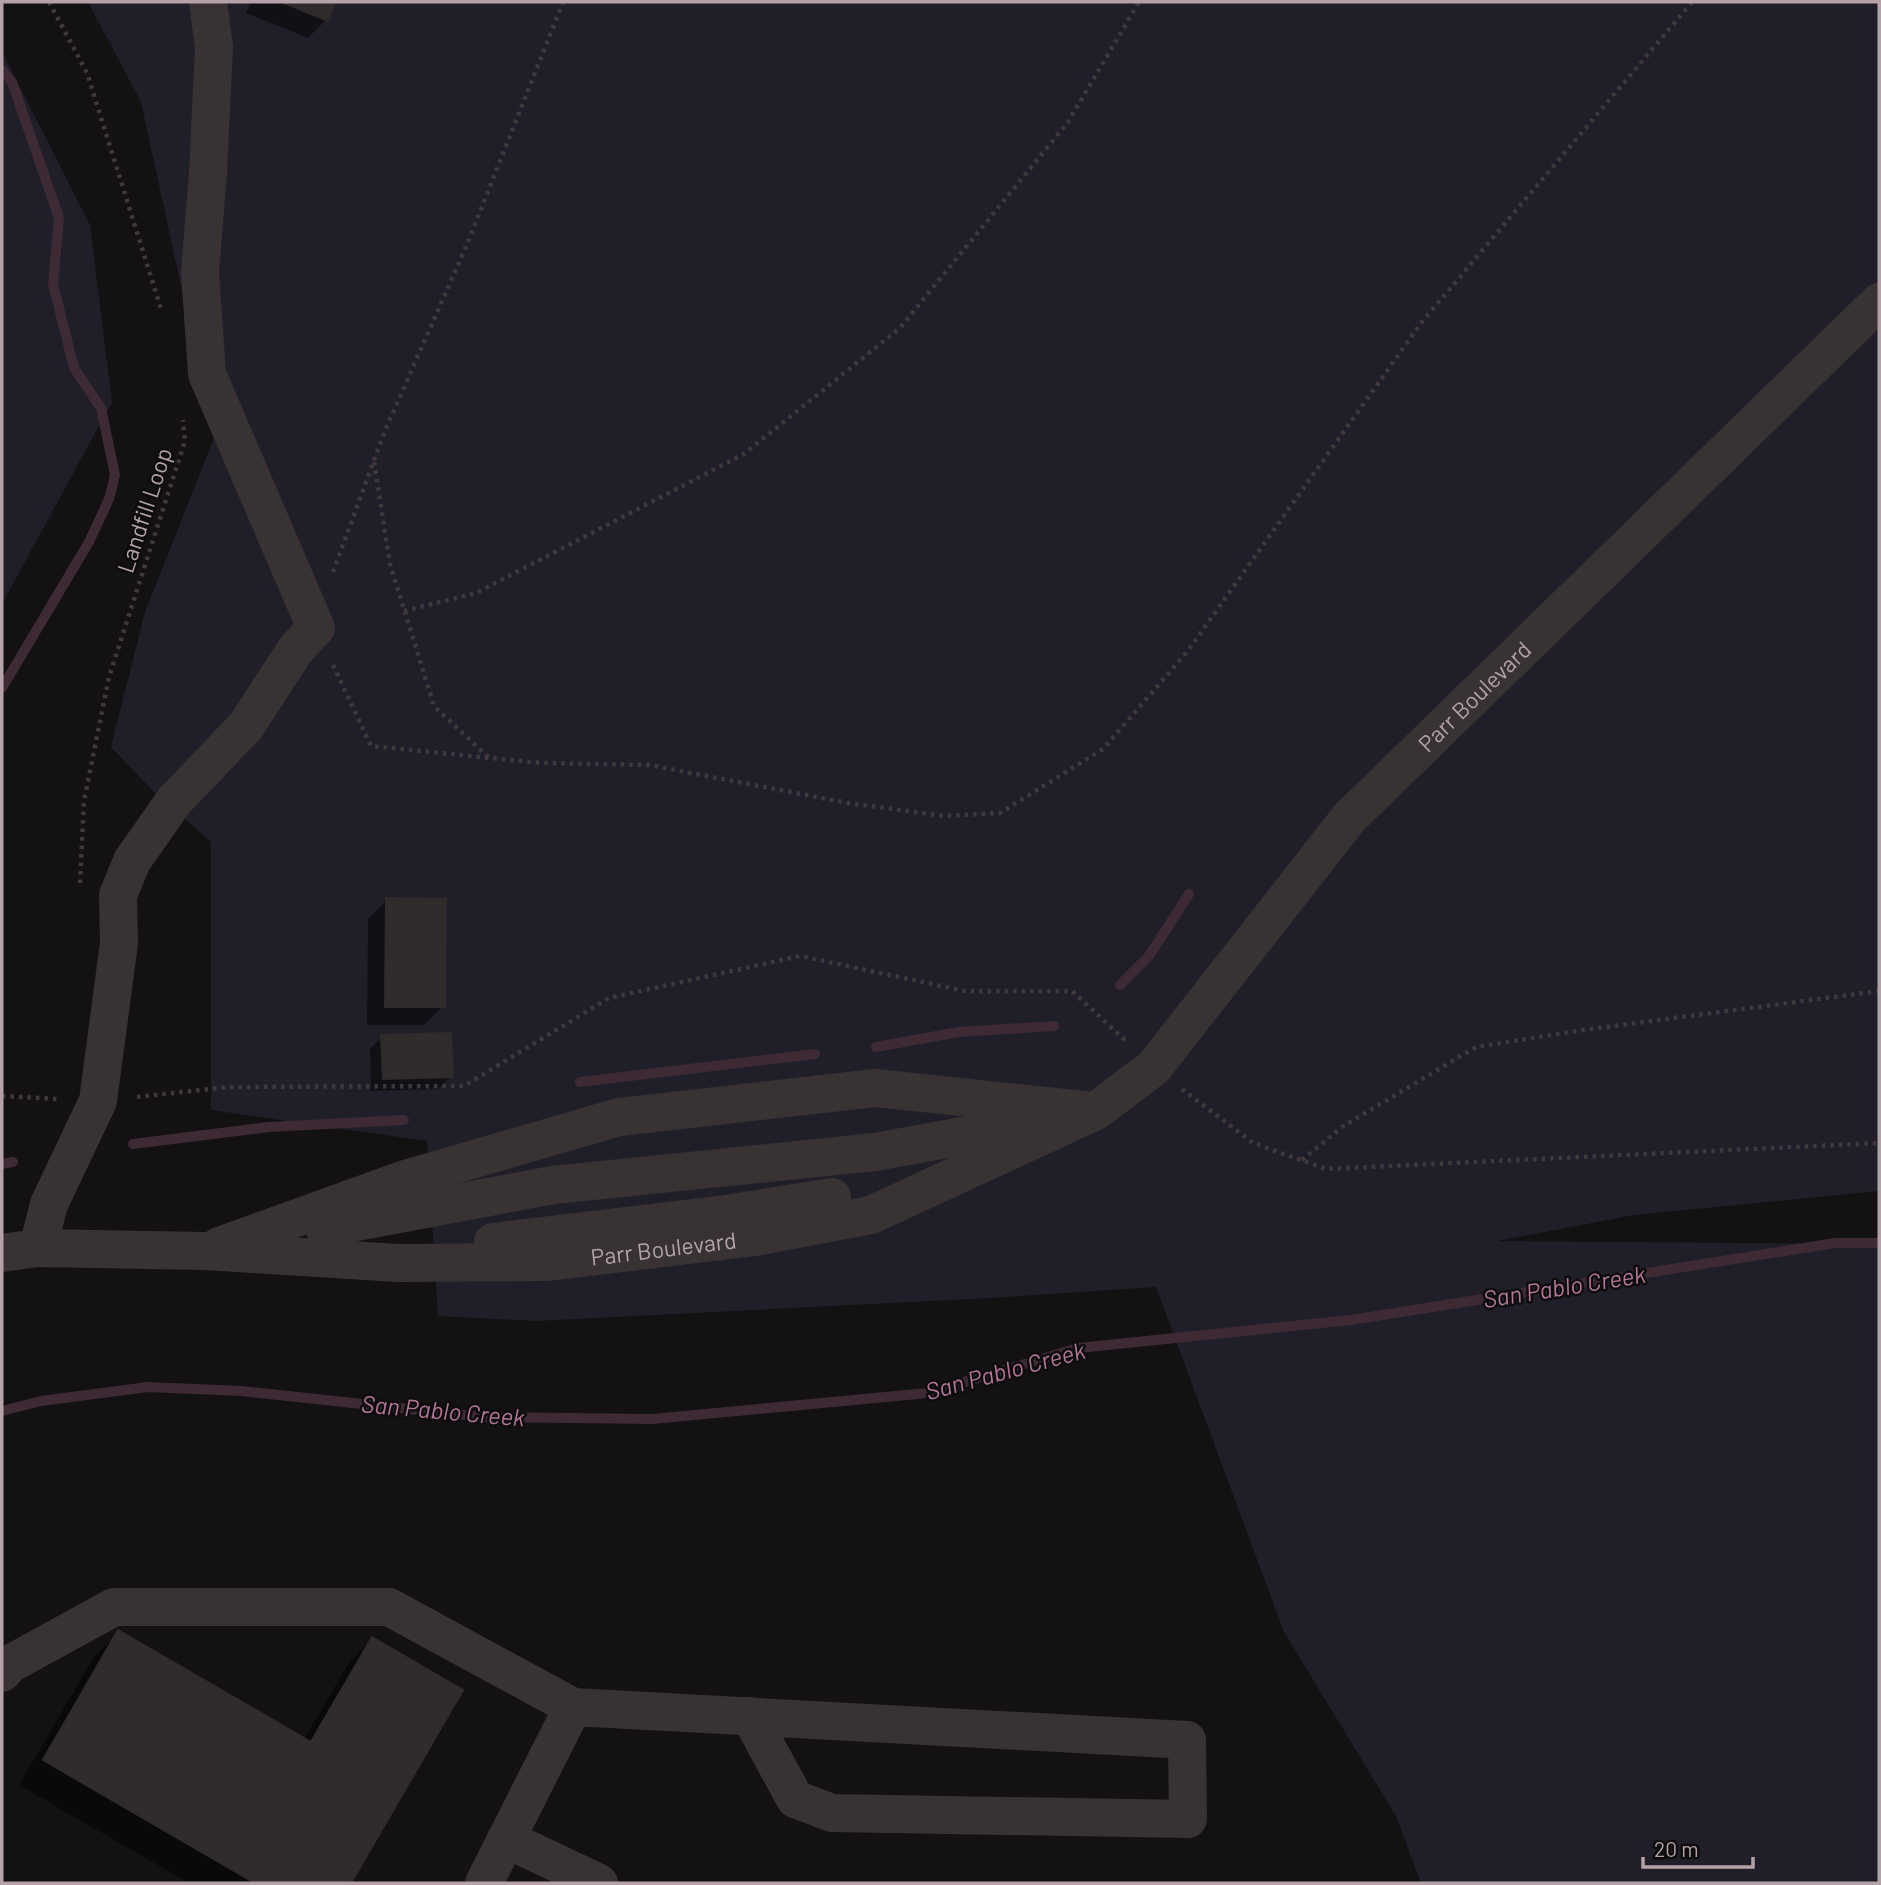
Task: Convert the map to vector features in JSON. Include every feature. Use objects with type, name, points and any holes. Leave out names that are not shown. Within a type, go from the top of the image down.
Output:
[{"type":"lane","points":[[20,1251],[49,1204],[98,1101],[119,943],[118,895],[132,861],[174,801],[246,726],[296,649],[316,628],[207,374],[200,272],[214,47],[208,2]]},
{"type":"lane","name":"Parr Boulevard","points":[[20,1251],[205,1251],[398,1263],[548,1262],[755,1237],[871,1215],[1096,1111],[1154,1067],[1349,818],[1879,302]]},
{"type":"lane","name":"Parr Boulevard","points":[[205,1251],[402,1180],[620,1118],[875,1088],[1096,1111]]},
{"type":"lane","points":[[205,1251],[554,1185],[875,1152],[1096,1111]]},
{"type":"lane","points":[[2,1673],[10,1664],[114,1607],[389,1607],[573,1707],[750,1716],[1187,1740],[1188,1819],[832,1813],[795,1799],[750,1716]]},
{"type":"lane","points":[[484,1883],[573,1707]]},
{"type":"lane","points":[[506,1839],[599,1883]]},
{"type":"path","points":[[49,2],[87,73],[165,322]]},
{"type":"path","points":[[564,2],[468,242],[374,461],[335,565],[316,628],[371,746],[541,763],[649,765],[848,803],[944,816],[1000,813],[1103,749],[1187,652],[1420,323],[1692,2]]},
{"type":"path","points":[[404,611],[476,593],[744,454],[900,328],[1068,122],[1139,2]]},
{"type":"path","name":"Landfill Loop","points":[[79,893],[84,801],[109,677],[185,441],[183,414]]},
{"type":"path","points":[[374,461],[390,564],[434,706],[490,758]]},
{"type":"path","points":[[1302,1160],[1342,1127],[1476,1047],[1583,1030],[1879,991]]},
{"type":"path","points":[[2,1096],[98,1101]]},
{"type":"shaded area","points":[[88,2],[1879,2],[1879,1191],[1634,1215],[1497,1241],[1879,1244],[1879,1883],[1421,1883],[1396,1816],[1284,1632],[1156,1287],[536,1321],[438,1316],[427,1141],[211,1110],[211,842],[151,789],[111,747],[145,612],[214,438],[141,102]]},
{"type":"shaded area","points":[[2,52],[90,225],[112,402],[2,604]]},
{"type":"building","points":[[282,2],[335,2],[328,21]]},
{"type":"building","points":[[386,898],[446,899],[445,1007],[385,1007]]},
{"type":"building","points":[[451,1033],[453,1077],[383,1079],[381,1035]]},
{"type":"building","points":[[118,1630],[311,1742],[372,1637],[463,1690],[351,1883],[255,1883],[43,1760]]},
{"type":"waterway","points":[[2,70],[12,82],[59,218],[53,284],[74,368],[101,408],[115,475],[109,499],[89,542],[2,688]]},
{"type":"waterway","points":[[1120,985],[1149,956],[1189,894]]},
{"type":"waterway","points":[[876,1047],[959,1032],[1054,1026]]},
{"type":"waterway","points":[[580,1082],[815,1054]]},
{"type":"waterway","points":[[133,1144],[269,1127],[404,1120]]},
{"type":"waterway","points":[[2,1164],[13,1162]]},
{"type":"waterway","name":"San Pablo Creek","points":[[2,1411],[41,1401],[148,1387],[241,1391],[483,1417],[652,1419],[928,1393],[1078,1348],[1351,1320],[1835,1243],[1879,1243]]}]
